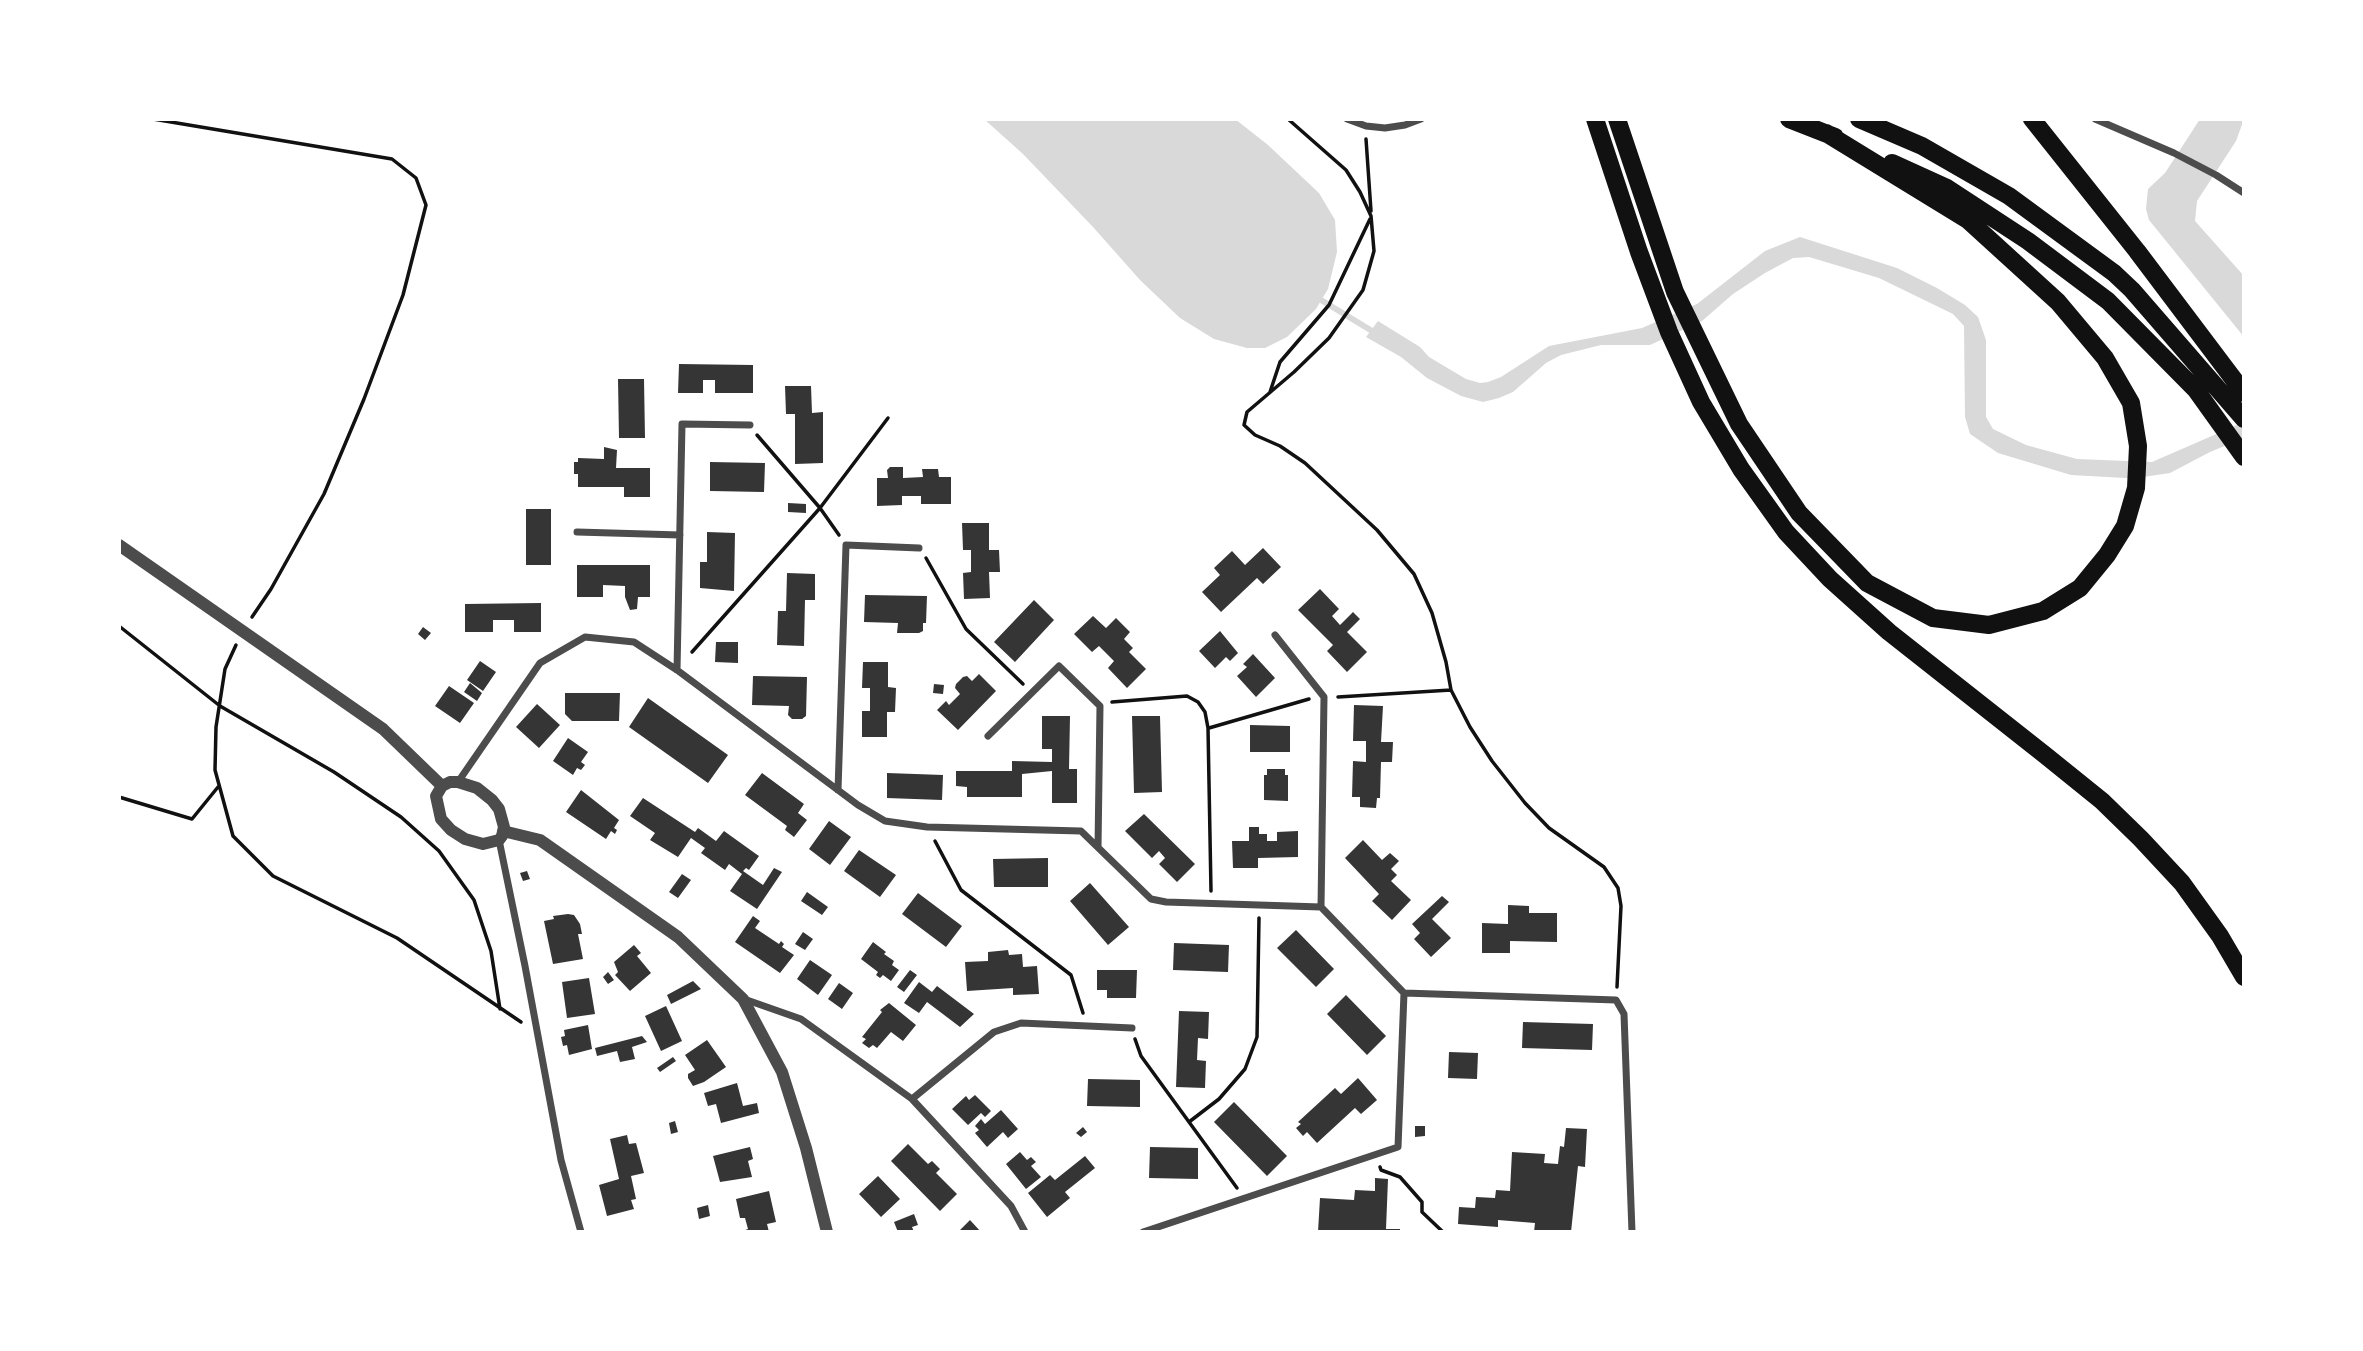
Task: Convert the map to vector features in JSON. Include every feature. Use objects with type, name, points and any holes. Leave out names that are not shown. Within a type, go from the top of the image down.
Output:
[{"type":"highway","points":[[1595,119],[1669,332],[1701,401],[1741,470],[1786,532],[1830,579],[1889,632],[2102,801],[2141,839],[2189,894],[2220,936],[2244,977]]},
{"type":"highway","points":[[1618,119],[1675,292],[1740,424],[1799,513],[1867,583],[1933,618],[1989,625],[2043,611],[2080,587],[2107,555],[2125,526],[2136,488],[2138,446],[2131,403],[2105,358],[2058,302],[1968,220],[1826,133]]},
{"type":"highway","points":[[1790,119],[1947,188],[2028,241],[2108,301],[2196,390],[2241,453]]},
{"type":"highway","points":[[1859,119],[1922,146],[2009,196],[2114,273],[2242,416]]},
{"type":"highway","points":[[2032,119],[2137,251],[2244,394]]},
{"type":"street","points":[[1347,119],[1366,126],[1385,128],[1421,119]]},
{"type":"street","points":[[2095,119],[2174,153],[2244,193]]},
{"type":"street","points":[[677,670],[682,424],[750,425]]},
{"type":"street","points":[[578,532],[680,535]]},
{"type":"street","points":[[119,545],[383,729],[442,786]]},
{"type":"street","points":[[838,790],[846,545],[919,548]]},
{"type":"street","points":[[1275,635],[1324,698],[1321,907],[1404,993],[1616,1000],[1624,1014],[1632,1232]]},
{"type":"street","points":[[458,782],[540,663],[585,637],[634,642],[677,670],[858,805],[885,821],[927,827],[1081,831],[1151,899],[1166,902],[1321,907]]},
{"type":"street","points":[[988,736],[1059,666],[1100,706],[1098,847]]},
{"type":"street","points":[[581,1232],[561,1160],[501,835],[499,809],[477,788],[450,782],[442,786],[436,796],[441,819],[451,830],[466,839],[483,844],[501,835],[540,840],[678,937],[743,999],[782,1072],[806,1148],[827,1232]]},
{"type":"street","points":[[1143,1232],[1398,1147],[1404,993]]},
{"type":"street","points":[[743,999],[801,1019],[912,1099],[1011,1206],[1025,1232]]},
{"type":"street","points":[[912,1099],[994,1032],[1021,1023],[1132,1028]]},
{"type":"path","points":[[153,119],[393,159],[416,178],[426,205],[403,295],[364,399],[324,494],[271,589],[243,631],[225,670],[216,727],[215,770],[233,836],[272,876],[397,938],[538,1033]]},
{"type":"path","points":[[1269,393],[1280,362],[1329,305],[1371,216],[1346,170],[1288,119]]},
{"type":"path","points":[[1366,126],[1374,251],[1363,290],[1329,338],[1247,412],[1244,425],[1255,435],[1280,446],[1305,463],[1377,530],[1414,574],[1432,613],[1451,690],[1492,761],[1549,828],[1604,867],[1618,888],[1621,906],[1616,1000]]},
{"type":"path","points":[[677,670],[820,508],[888,418]]},
{"type":"path","points":[[750,425],[820,508],[846,545]]},
{"type":"path","points":[[919,548],[966,629],[1032,693]]},
{"type":"path","points":[[119,626],[220,706],[334,772],[401,817],[439,851],[474,900],[491,951],[500,1009]]},
{"type":"path","points":[[1208,728],[1308,699],[1451,690]]},
{"type":"path","points":[[1100,706],[1114,701],[1187,696],[1198,702],[1205,712],[1208,728],[1211,904]]},
{"type":"path","points":[[119,797],[192,819],[218,787]]},
{"type":"path","points":[[927,827],[961,890],[1071,975],[1087,1025]]},
{"type":"path","points":[[1189,1122],[1219,1099],[1245,1069],[1257,1037],[1259,906]]},
{"type":"path","points":[[1132,1028],[1141,1056],[1244,1198]]},
{"type":"path","points":[[1376,1154],[1381,1170],[1400,1177],[1422,1202],[1422,1212],[1443,1232]]},
{"type":"shaded area","points":[[984,119],[1235,119],[1268,145],[1319,193],[1335,220],[1337,252],[1328,289],[1316,309],[1287,337],[1265,348],[1247,348],[1214,339],[1180,318],[1140,280],[1023,154]]},
{"type":"shaded area","points":[[2200,119],[2244,119],[2236,141],[2197,201],[2195,221],[2244,276],[2244,337],[2149,220],[2146,209],[2148,189],[2165,173]]},
{"type":"shaded area","points":[[1800,237],[1897,268],[1965,305],[1978,317],[1986,340],[1986,417],[1993,429],[2026,445],[2077,459],[2152,462],[2244,422],[2244,438],[2170,473],[2143,479],[2071,475],[1998,453],[1970,434],[1965,417],[1964,326],[1953,314],[1879,278],[1809,257],[1793,258],[1765,273],[1733,294],[1702,321],[1650,345],[1601,345],[1561,355],[1546,363],[1513,392],[1483,402],[1461,396],[1427,378],[1401,357],[1366,337],[1378,321],[1466,379],[1488,382],[1501,377],[1549,346],[1642,328],[1697,304],[1765,251]]},
{"type":"building","points":[[679,364],[753,365],[753,393],[715,393],[715,380],[703,380],[703,393],[678,393]]},
{"type":"building","points":[[618,379],[644,379],[645,438],[619,438]]},
{"type":"building","points":[[785,386],[811,386],[812,413],[823,412],[823,463],[795,464],[795,414],[786,414]]},
{"type":"building","points":[[604,447],[617,450],[616,468],[650,468],[650,497],[624,497],[624,487],[578,487],[574,462],[578,462],[578,458],[604,459]]},
{"type":"building","points":[[710,462],[765,463],[764,492],[710,491]]},
{"type":"building","points":[[890,467],[903,467],[903,478],[923,477],[922,469],[938,469],[939,477],[951,477],[951,504],[921,504],[921,496],[902,496],[902,505],[877,506],[877,478],[888,478],[887,470]]},
{"type":"building","points":[[788,503],[806,504],[806,513],[788,512]]},
{"type":"building","points":[[526,509],[551,509],[551,565],[526,565]]},
{"type":"building","points":[[962,523],[989,523],[989,550],[999,550],[1000,572],[989,572],[990,598],[964,599],[963,573],[971,572],[971,550],[963,550]]},
{"type":"building","points":[[707,532],[735,533],[734,591],[700,588],[700,562],[707,562]]},
{"type":"building","points":[[1263,548],[1281,567],[1263,584],[1257,578],[1221,612],[1202,592],[1220,575],[1214,568],[1232,551],[1245,565]]},
{"type":"building","points":[[577,565],[650,565],[650,597],[638,597],[637,609],[630,610],[625,597],[625,586],[603,585],[603,597],[577,597]]},
{"type":"building","points":[[787,573],[815,574],[815,600],[805,600],[804,646],[777,645],[778,611],[786,611]]},
{"type":"building","points":[[1320,589],[1339,609],[1332,616],[1340,625],[1353,612],[1360,619],[1347,632],[1367,652],[1347,672],[1327,651],[1333,645],[1298,610]]},
{"type":"building","points":[[865,595],[927,596],[923,631],[897,633],[898,623],[864,622]]},
{"type":"building","points":[[1034,600],[1054,620],[1015,662],[994,642]]},
{"type":"building","points":[[541,603],[541,632],[514,632],[514,620],[493,620],[493,632],[465,632],[465,604]]},
{"type":"building","points":[[1093,616],[1106,628],[1116,618],[1130,632],[1124,639],[1133,648],[1129,652],[1146,669],[1127,688],[1108,668],[1114,661],[1099,646],[1092,652],[1074,634]]},
{"type":"building","points":[[423,627],[431,633],[425,640],[418,634]]},
{"type":"building","points":[[1220,631],[1238,653],[1230,661],[1226,657],[1215,668],[1199,651]]},
{"type":"building","points":[[716,642],[738,642],[738,663],[715,662]]},
{"type":"building","points":[[1253,654],[1275,678],[1256,697],[1237,676],[1247,667],[1243,664]]},
{"type":"building","points":[[480,661],[496,672],[483,691],[467,680]]},
{"type":"building","points":[[863,662],[888,662],[888,687],[896,688],[895,712],[887,712],[887,737],[862,737],[862,711],[870,711],[870,688],[862,688]]},
{"type":"building","points":[[979,674],[996,691],[958,730],[937,710],[946,701],[949,705],[960,694],[955,688],[963,677],[967,676],[972,681]]},
{"type":"building","points":[[753,676],[807,677],[806,716],[792,719],[788,715],[789,706],[752,705]]},
{"type":"building","points":[[470,683],[482,693],[477,701],[464,692]]},
{"type":"building","points":[[934,684],[944,685],[943,694],[933,693]]},
{"type":"building","points":[[449,686],[474,703],[460,723],[435,706]]},
{"type":"building","points":[[565,693],[620,693],[619,721],[572,721],[565,714]]},
{"type":"building","points":[[648,698],[728,755],[708,783],[629,727]]},
{"type":"building","points":[[537,704],[560,725],[539,748],[516,727]]},
{"type":"building","points":[[1354,705],[1383,706],[1381,742],[1393,742],[1392,762],[1381,762],[1380,798],[1377,798],[1376,808],[1360,807],[1360,797],[1352,797],[1353,761],[1366,762],[1366,741],[1353,741]]},
{"type":"building","points":[[1042,716],[1070,716],[1069,769],[1077,769],[1077,803],[1052,803],[1052,771],[1022,774],[1022,797],[967,797],[967,787],[956,786],[956,771],[1012,771],[1012,761],[1052,762],[1052,749],[1042,749]]},
{"type":"building","points":[[1132,716],[1160,716],[1162,792],[1134,793]]},
{"type":"building","points":[[1250,725],[1290,726],[1290,752],[1250,752]]},
{"type":"building","points":[[568,738],[588,752],[581,762],[585,765],[581,770],[577,768],[573,775],[553,761]]},
{"type":"building","points":[[1267,769],[1285,769],[1285,775],[1288,775],[1288,801],[1264,800],[1264,775],[1267,775]]},
{"type":"building","points":[[762,773],[804,804],[798,813],[807,820],[794,837],[785,830],[787,826],[745,795]]},
{"type":"building","points":[[887,773],[943,775],[942,800],[887,798]]},
{"type":"building","points":[[581,790],[619,820],[614,828],[617,830],[615,834],[611,831],[606,839],[566,812]]},
{"type":"building","points":[[643,798],[695,832],[698,828],[716,841],[724,831],[759,856],[749,870],[746,868],[743,871],[763,885],[774,868],[782,872],[757,909],[730,891],[742,874],[729,864],[725,870],[701,853],[705,848],[691,838],[678,857],[650,840],[655,833],[630,816]]},
{"type":"building","points":[[1144,814],[1195,864],[1177,882],[1159,864],[1165,858],[1159,851],[1152,858],[1125,831]]},
{"type":"building","points":[[829,821],[851,837],[830,865],[809,849]]},
{"type":"building","points":[[1249,827],[1259,827],[1259,834],[1267,834],[1267,841],[1277,841],[1277,832],[1298,831],[1298,857],[1258,858],[1258,868],[1233,868],[1232,841],[1249,841]]},
{"type":"building","points":[[1363,840],[1382,860],[1390,853],[1399,861],[1391,869],[1397,875],[1391,881],[1411,900],[1392,920],[1372,901],[1379,894],[1345,858]]},
{"type":"building","points":[[859,850],[896,875],[880,897],[844,871]]},
{"type":"building","points":[[1048,858],[1048,887],[994,887],[993,859]]},
{"type":"building","points":[[527,871],[530,879],[523,881],[520,873]]},
{"type":"building","points":[[682,874],[691,880],[678,898],[669,892]]},
{"type":"building","points":[[1090,883],[1129,927],[1108,945],[1070,901]]},
{"type":"building","points":[[807,892],[828,907],[822,915],[801,901]]},
{"type":"building","points":[[918,893],[962,926],[946,947],[902,914]]},
{"type":"building","points":[[1442,896],[1449,902],[1432,919],[1451,938],[1431,957],[1414,939],[1420,933],[1412,924]]},
{"type":"building","points":[[1508,905],[1529,906],[1529,913],[1557,913],[1557,942],[1510,941],[1510,953],[1482,953],[1482,923],[1508,924]]},
{"type":"building","points":[[574,915],[580,924],[582,934],[578,934],[583,959],[553,964],[544,921],[554,919],[553,916]]},
{"type":"building","points":[[753,916],[760,921],[755,928],[779,944],[781,941],[784,944],[782,947],[794,955],[780,973],[735,942]]},
{"type":"building","points":[[1296,930],[1334,969],[1316,987],[1277,948]]},
{"type":"building","points":[[803,932],[813,939],[805,950],[795,944]]},
{"type":"building","points":[[873,942],[886,952],[884,954],[894,961],[892,965],[899,970],[891,981],[883,975],[880,978],[876,975],[878,972],[861,959]]},
{"type":"building","points":[[1174,943],[1229,945],[1228,972],[1173,970]]},
{"type":"building","points":[[634,945],[641,953],[637,956],[651,973],[630,991],[615,975],[618,972],[614,962]]},
{"type":"building","points":[[1008,950],[1009,955],[1022,954],[1023,967],[1037,966],[1039,994],[1013,995],[1013,988],[967,991],[965,962],[988,961],[988,952]]},
{"type":"building","points":[[810,960],[832,975],[818,995],[797,979]]},
{"type":"building","points":[[910,970],[917,975],[904,992],[897,987]]},
{"type":"building","points":[[1097,970],[1137,970],[1136,998],[1107,998],[1107,990],[1097,990]]},
{"type":"building","points":[[608,972],[614,980],[608,984],[603,977]]},
{"type":"building","points":[[589,978],[595,1014],[567,1018],[562,982]]},
{"type":"building","points":[[693,981],[701,989],[671,1004],[667,995]]},
{"type":"building","points":[[919,982],[932,992],[937,986],[974,1014],[960,1027],[927,1002],[919,1013],[904,1003]]},
{"type":"building","points":[[839,983],[853,993],[842,1009],[828,999]]},
{"type":"building","points":[[1346,995],[1386,1036],[1367,1055],[1327,1014]]},
{"type":"building","points":[[889,1003],[916,1025],[903,1041],[891,1032],[877,1048],[873,1045],[869,1048],[862,1043],[866,1039],[862,1037],[882,1012],[880,1010]]},
{"type":"building","points":[[666,1006],[682,1041],[661,1051],[645,1016]]},
{"type":"building","points":[[1179,1011],[1209,1012],[1208,1039],[1198,1038],[1197,1060],[1206,1061],[1205,1088],[1176,1087]]},
{"type":"building","points":[[1523,1022],[1593,1024],[1592,1050],[1522,1048]]},
{"type":"building","points":[[588,1025],[592,1049],[569,1055],[567,1045],[563,1046],[561,1037],[565,1036],[564,1030]]},
{"type":"building","points":[[642,1036],[647,1042],[632,1047],[635,1059],[620,1062],[617,1051],[597,1056],[595,1048]]},
{"type":"building","points":[[707,1040],[726,1067],[693,1086],[688,1074],[695,1070],[685,1055]]},
{"type":"building","points":[[1449,1052],[1478,1053],[1477,1079],[1448,1078]]},
{"type":"building","points":[[673,1057],[676,1061],[660,1072],[657,1068]]},
{"type":"building","points":[[1358,1078],[1377,1100],[1361,1114],[1355,1108],[1317,1143],[1307,1132],[1303,1136],[1296,1128],[1301,1124],[1298,1122],[1335,1088],[1341,1094]]},
{"type":"building","points":[[1088,1079],[1140,1080],[1140,1107],[1087,1106]]},
{"type":"building","points":[[737,1083],[743,1106],[757,1103],[759,1113],[721,1123],[716,1104],[708,1106],[704,1093]]},
{"type":"building","points":[[975,1095],[991,1111],[985,1117],[981,1113],[968,1125],[952,1109],[966,1096],[969,1100]]},
{"type":"building","points":[[1234,1102],[1287,1156],[1267,1176],[1214,1122]]},
{"type":"building","points":[[1001,1110],[1018,1129],[1008,1138],[1003,1132],[987,1147],[975,1133],[979,1130],[975,1126],[981,1119],[985,1124]]},
{"type":"building","points":[[675,1121],[678,1132],[671,1134],[669,1123]]},
{"type":"building","points":[[1415,1126],[1425,1126],[1425,1136],[1415,1137]]},
{"type":"building","points":[[1083,1127],[1087,1132],[1081,1137],[1076,1133]]},
{"type":"building","points":[[1566,1128],[1587,1129],[1585,1167],[1578,1166],[1571,1232],[1534,1232],[1535,1223],[1498,1220],[1498,1227],[1458,1224],[1459,1207],[1475,1208],[1476,1197],[1495,1198],[1496,1190],[1510,1191],[1512,1152],[1545,1154],[1544,1163],[1558,1164],[1560,1146],[1564,1147]]},
{"type":"building","points":[[627,1135],[629,1144],[636,1143],[644,1173],[631,1176],[636,1199],[631,1200],[634,1209],[607,1216],[599,1185],[619,1179],[610,1139]]},
{"type":"building","points":[[908,1144],[928,1164],[932,1161],[940,1169],[936,1173],[957,1194],[940,1211],[891,1161]]},
{"type":"building","points":[[750,1147],[753,1159],[748,1161],[752,1177],[720,1182],[713,1156]]},
{"type":"building","points":[[1150,1147],[1198,1148],[1198,1179],[1149,1178]]},
{"type":"building","points":[[1020,1152],[1027,1160],[1031,1157],[1036,1162],[1031,1166],[1041,1177],[1026,1189],[1006,1164]]},
{"type":"building","points":[[1085,1156],[1095,1168],[1065,1192],[1070,1198],[1047,1217],[1028,1193],[1050,1175],[1055,1180]]},
{"type":"building","points":[[878,1176],[900,1199],[881,1217],[859,1194]]},
{"type":"building","points":[[1375,1178],[1388,1179],[1386,1229],[1400,1229],[1400,1232],[1318,1232],[1320,1198],[1354,1200],[1355,1190],[1375,1191]]},
{"type":"building","points":[[769,1191],[776,1222],[767,1224],[769,1232],[740,1232],[748,1229],[745,1218],[740,1218],[736,1199]]},
{"type":"building","points":[[708,1205],[710,1216],[699,1219],[697,1208]]},
{"type":"building","points":[[914,1214],[918,1225],[912,1227],[914,1232],[898,1232],[894,1222]]},
{"type":"building","points":[[970,1220],[981,1232],[960,1230]]},
{"type":"waterway","points":[[1321,300],[1377,334]]}]
